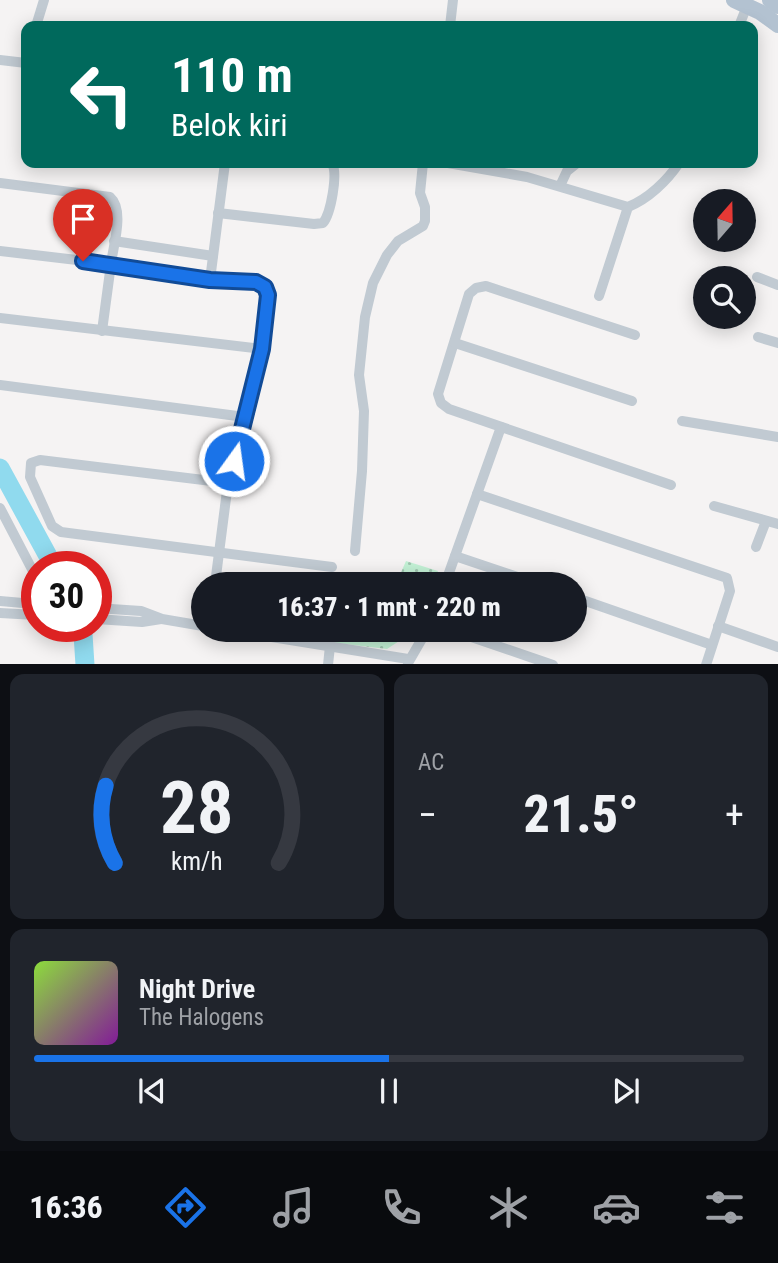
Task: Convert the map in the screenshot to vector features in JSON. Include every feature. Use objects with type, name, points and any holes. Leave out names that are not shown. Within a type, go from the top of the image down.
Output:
[{"type":"main road","points":[[770,0],[778,6]]},
{"type":"main road","points":[[741,3],[777,23]]},
{"type":"street","points":[[38,21],[44,0]]},
{"type":"street","points":[[451,21],[453,0]]},
{"type":"street","points":[[739,21],[741,3]]},
{"type":"street","points":[[0,60],[21,62]]},
{"type":"street","points":[[210,280],[224,168]]},
{"type":"street","points":[[218,213],[314,225],[323,223],[328,215],[334,168]]},
{"type":"street","points":[[355,551],[362,471],[364,411],[359,375],[365,317],[373,283],[387,255],[397,241],[423,226],[425,221],[425,207],[420,193],[422,168]]},
{"type":"street","points":[[477,168],[560,186],[628,207],[654,192],[675,168]]},
{"type":"street","points":[[560,186],[571,168]]},
{"type":"street","points":[[0,184],[110,197],[116,202],[118,212],[102,331]]},
{"type":"street","points":[[599,296],[628,207]]},
{"type":"street","points":[[114,241],[213,256]]},
{"type":"street","points":[[0,251],[111,264],[210,280],[256,282],[265,287],[268,295],[262,349],[228,483],[216,572]]},
{"type":"street","points":[[757,277],[778,285]]},
{"type":"street","points":[[635,335],[480,286],[468,294],[456,343],[438,394],[439,399],[449,409],[671,485]]},
{"type":"street","points":[[0,318],[262,349]]},
{"type":"street","points":[[758,337],[778,343]]},
{"type":"street","points":[[456,343],[632,401]]},
{"type":"street","points":[[0,385],[245,417]]},
{"type":"street","points":[[681,421],[778,437]]},
{"type":"street","points":[[449,572],[501,427]]},
{"type":"street","points":[[228,483],[40,460],[31,463],[29,471],[46,514],[57,530],[332,566]]},
{"type":"street","points":[[477,494],[724,576],[730,584],[730,591],[706,664]]},
{"type":"street","points":[[714,506],[778,524]]},
{"type":"street","points":[[1,513],[22,551]]},
{"type":"street","points":[[756,547],[766,521]]},
{"type":"street","points":[[455,556],[502,572]]},
{"type":"street","points":[[0,601],[21,603]]},
{"type":"street","points":[[587,602],[712,645]]},
{"type":"street","points":[[112,609],[141,611],[162,619],[191,624]]},
{"type":"street","points":[[0,613],[21,614]]},
{"type":"street","points":[[112,620],[142,622],[162,619]]},
{"type":"street","points":[[718,626],[778,647]]},
{"type":"street","points":[[304,642],[408,662],[420,642]]},
{"type":"street","points":[[487,642],[553,664]]},
{"type":"street","points":[[328,664],[330,646]]},
{"type":"green space","points":[[406,561],[438,571],[438,572],[401,572]]},
{"type":"green space","points":[[328,642],[398,642],[387,649]]},
{"type":"waterway","points":[[0,468],[45,551]]},
{"type":"waterway","points":[[84,642],[85,664]]},
{"type":"route","points":[[83,261],[210,280],[256,282],[265,287],[268,295],[262,349],[234,461]]}]
